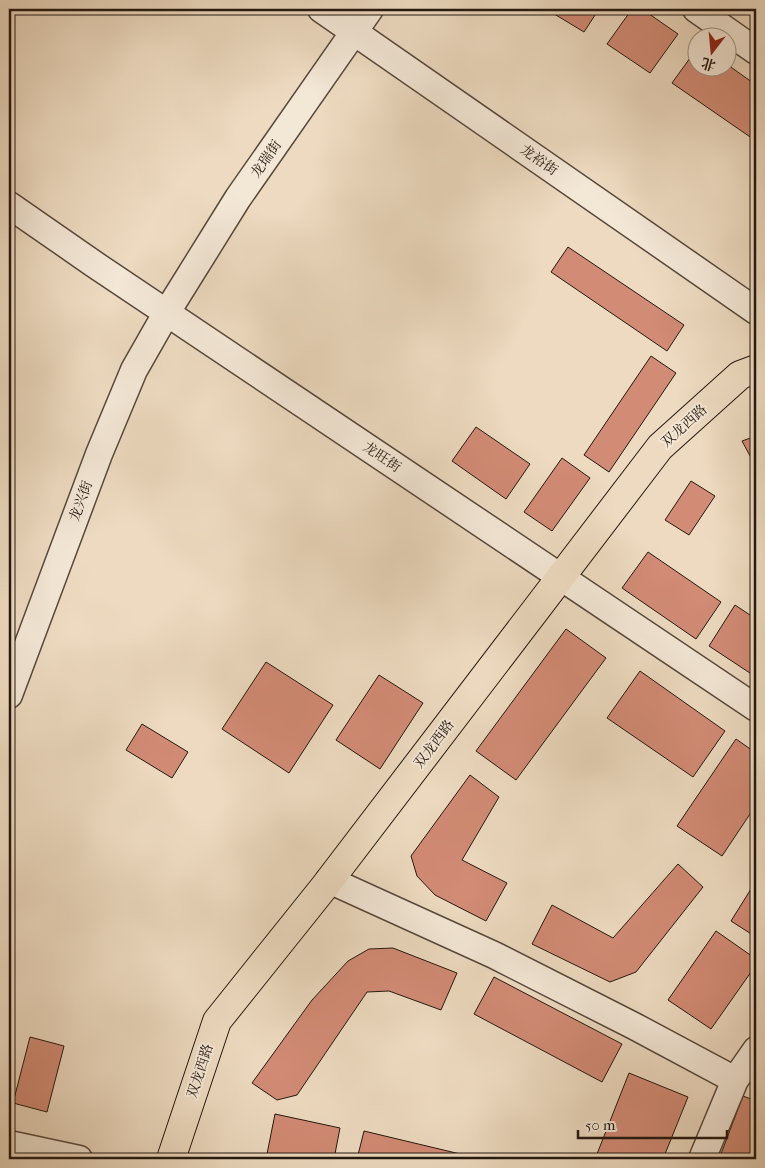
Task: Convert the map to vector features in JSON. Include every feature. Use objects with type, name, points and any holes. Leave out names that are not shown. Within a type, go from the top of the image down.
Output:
[{"type":"main road","name":"双龙西路","points":[[569,582],[660,447],[740,375],[756,369]]},
{"type":"main road","name":"双龙西路","points":[[191,1159],[233,1030],[338,884],[569,582],[674,459],[750,391],[756,389]]},
{"type":"main road","name":"双龙西路","points":[[172,1159],[217,1021],[338,884]]},
{"type":"street","name":"龙裕街","points":[[321,9],[756,311]]},
{"type":"street","name":"龙瑞街","points":[[167,312],[238,198],[370,9]]},
{"type":"street","points":[[696,9],[756,50]]},
{"type":"street","name":"龙旺街","points":[[9,205],[756,708]]},
{"type":"street","name":"龙兴街","points":[[9,695],[99,454],[134,370],[167,312]]},
{"type":"street","points":[[338,884],[494,955],[735,1080]]},
{"type":"street","points":[[702,1159],[735,1080],[756,1050]]},
{"type":"street","points":[[9,1144],[79,1159]]},
{"type":"building","points":[[546,9],[599,9],[584,32]]},
{"type":"building","points":[[632,9],[642,9],[678,34],[650,73],[607,44]]},
{"type":"building","points":[[688,61],[688,78],[738,78],[738,72],[756,85],[756,141],[672,83]]},
{"type":"building","points":[[568,247],[684,325],[667,351],[551,272]]},
{"type":"building","points":[[651,356],[676,373],[609,472],[584,455]]},
{"type":"building","points":[[476,427],[530,464],[506,499],[452,461]]},
{"type":"building","points":[[756,436],[756,467],[742,441]]},
{"type":"building","points":[[562,458],[590,478],[552,531],[524,512]]},
{"type":"building","points":[[691,481],[715,496],[689,535],[665,520]]},
{"type":"building","points":[[648,552],[721,602],[696,639],[622,588]]},
{"type":"building","points":[[735,605],[756,619],[756,677],[709,646]]},
{"type":"building","points":[[566,629],[606,658],[516,780],[476,751]]},
{"type":"building","points":[[266,662],[333,705],[289,773],[222,729]]},
{"type":"building","points":[[640,671],[725,731],[693,777],[607,718]]},
{"type":"building","points":[[379,675],[423,703],[380,769],[336,740]]},
{"type":"building","points":[[142,724],[188,752],[172,778],[126,750]]},
{"type":"building","points":[[736,739],[756,753],[756,805],[722,856],[677,826]]},
{"type":"building","points":[[470,775],[499,797],[462,860],[507,883],[486,921],[435,895],[417,876],[411,856]]},
{"type":"building","points":[[678,864],[703,887],[636,972],[610,982],[532,944],[552,905],[613,938]]},
{"type":"building","points":[[756,881],[756,937],[731,921]]},
{"type":"building","points":[[716,931],[756,959],[756,965],[711,1029],[668,1000]]},
{"type":"building","points":[[393,948],[457,973],[441,1010],[389,991],[367,992],[297,1095],[277,1100],[252,1083],[312,1000],[348,961],[369,949]]},
{"type":"building","points":[[494,977],[622,1044],[602,1082],[474,1014]]},
{"type":"building","points":[[30,1037],[64,1046],[47,1112],[13,1103]]},
{"type":"building","points":[[629,1073],[688,1097],[663,1159],[595,1159]]},
{"type":"building","points":[[743,1096],[756,1101],[756,1159],[719,1159]]},
{"type":"building","points":[[275,1114],[340,1128],[334,1159],[266,1159]]},
{"type":"building","points":[[364,1131],[481,1159],[357,1159]]}]
